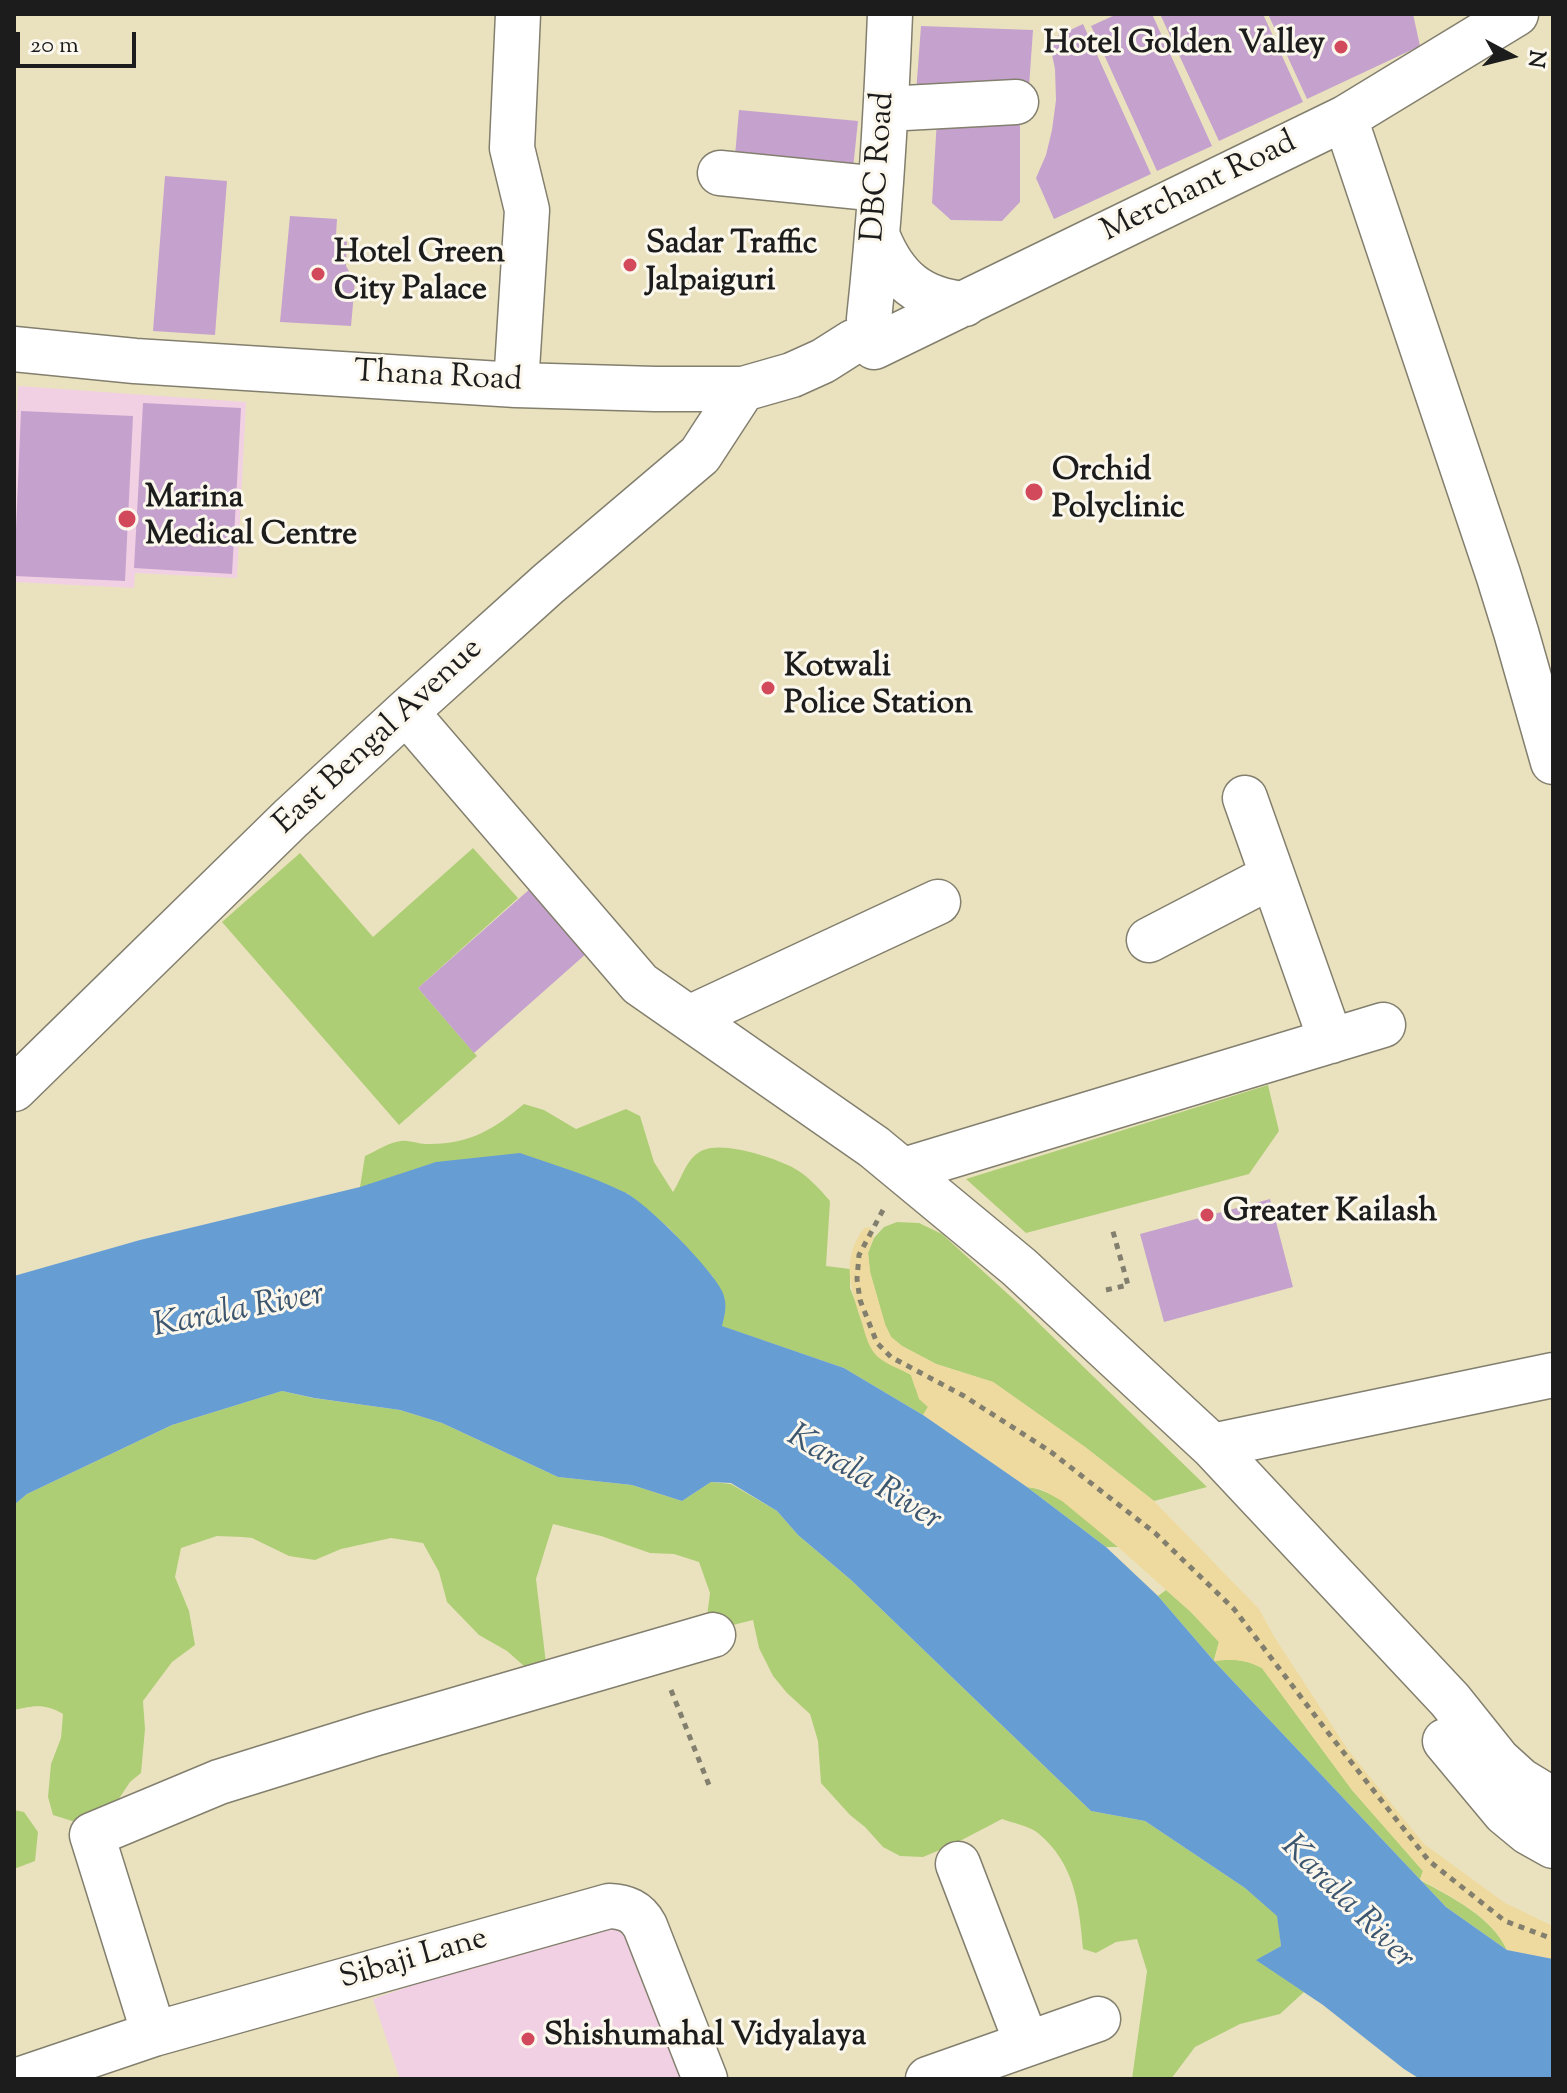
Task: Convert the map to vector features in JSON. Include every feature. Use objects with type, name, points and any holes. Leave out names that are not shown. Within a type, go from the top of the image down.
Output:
[{"type":"street","points":[[516,385],[527,210],[512,148],[518,14]]},
{"type":"street","name":"DBC Road","points":[[866,336],[878,237],[890,14]]},
{"type":"street","name":"Merchant Road","points":[[866,336],[965,304],[1345,118],[1516,14]]},
{"type":"street","points":[[886,109],[1016,102]]},
{"type":"street","points":[[1345,118],[1502,589],[1553,762]]},
{"type":"street","points":[[720,173],[880,189]]},
{"type":"street","points":[[878,237],[886,256],[913,287],[938,299],[965,304]]},
{"type":"street","name":"Thana Road","points":[[14,349],[135,361],[516,385],[743,389],[792,375],[866,336]]},
{"type":"street","name":"East Bengal Avenue","points":[[14,1089],[290,819],[548,584],[700,455],[743,389]]},
{"type":"street","points":[[406,712],[640,984],[874,1147],[1019,1267],[1212,1446],[1450,1700],[1498,1760],[1520,1780],[1553,1800]]},
{"type":"street","points":[[1245,798],[1331,1041]]},
{"type":"street","points":[[1149,940],[1272,876]]},
{"type":"street","points":[[689,1018],[938,902]]},
{"type":"street","points":[[904,1170],[1383,1025]]},
{"type":"street","points":[[1212,1446],[1553,1375]]},
{"type":"street","points":[[1275,1516],[1354,1627],[1485,1791],[1528,1832],[1553,1846]]},
{"type":"street","points":[[154,2034],[92,1835],[219,1782],[713,1635]]},
{"type":"street","points":[[958,1864],[1027,2044]]},
{"type":"street","name":"Sibaji Lane","points":[[33,2077],[154,2034],[609,1906],[632,1911],[645,1926],[705,2079]]},
{"type":"street","points":[[928,2079],[1098,2019]]},
{"type":"path","points":[[904,1170],[859,1255],[857,1279],[860,1300],[877,1343],[891,1357],[964,1396],[1051,1452],[1155,1533],[1234,1609],[1429,1861],[1505,1921],[1553,1939]]},
{"type":"path","points":[[1105,1290],[1128,1285],[1112,1228]]},
{"type":"path","points":[[655,1652],[709,1785]]},
{"type":"shaded area","name":"Marina Medical Centre","points":[[18,386],[246,402],[237,578],[135,573],[134,588],[14,582]]},
{"type":"shaded area","name":"Shishumahal Vidyalaya","points":[[591,1922],[629,1932],[684,2079],[400,2079],[373,1999]]},
{"type":"green space","points":[[473,848],[518,898],[418,988],[477,1056],[399,1125],[222,922],[300,853],[373,937]]},
{"type":"green space","points":[[1268,1085],[1279,1131],[1249,1174],[1026,1233],[966,1179]]},
{"type":"green space","points":[[524,1104],[544,1110],[576,1129],[626,1109],[640,1116],[654,1162],[673,1192],[692,1159],[710,1148],[721,1147],[760,1155],[803,1174],[830,1201],[826,1266],[850,1269],[850,1288],[877,1356],[911,1375],[928,1407],[923,1415],[844,1368],[721,1326],[713,1277],[669,1228],[627,1193],[360,1187],[365,1156],[401,1141],[441,1144],[467,1139],[502,1121]]},
{"type":"green space","points":[[897,1222],[919,1223],[942,1234],[1019,1304],[1207,1487],[1154,1501],[1085,1447],[993,1382],[936,1364],[891,1337],[870,1272],[868,1253],[874,1238],[884,1227]]},
{"type":"green space","points":[[282,1391],[400,1410],[442,1423],[558,1477],[632,1485],[682,1501],[711,1482],[731,1484],[777,1511],[798,1535],[851,1580],[1091,1811],[1145,1821],[1245,1888],[1278,1916],[1281,1946],[1257,1960],[1304,1992],[1280,2014],[1240,2024],[1195,2047],[1171,2079],[1132,2079],[1147,1971],[1137,1939],[1116,1942],[1096,1953],[1083,1949],[1073,1886],[1060,1858],[1038,1833],[1002,1819],[923,1857],[900,1856],[883,1847],[821,1783],[818,1741],[810,1714],[773,1676],[759,1648],[753,1620],[705,1632],[710,1593],[699,1562],[674,1554],[650,1553],[553,1524],[536,1579],[547,1672],[533,1674],[507,1651],[479,1635],[447,1602],[439,1572],[423,1543],[391,1538],[341,1549],[315,1560],[289,1556],[252,1538],[242,1537],[217,1536],[181,1548],[175,1577],[189,1611],[195,1645],[172,1662],[143,1701],[145,1729],[141,1773],[130,1782],[114,1806],[88,1826],[53,1815],[48,1797],[51,1764],[61,1738],[63,1714],[39,1706],[14,1710],[14,1505],[27,1494],[172,1425]]},
{"type":"green space","points":[[1027,1487],[1064,1502],[1118,1547],[1106,1547]]},
{"type":"green space","points":[[1166,1590],[1219,1642],[1214,1660],[1239,1660],[1262,1668],[1352,1790],[1423,1871],[1420,1880],[1214,1661],[1158,1596]]},
{"type":"green space","points":[[14,1810],[24,1812],[38,1832],[35,1861],[14,1869]]},
{"type":"green space","points":[[1421,1881],[1481,1918],[1507,1950],[1446,1907]]},
{"type":"sand","points":[[870,1227],[874,1235],[868,1253],[870,1272],[891,1337],[936,1364],[993,1382],[1085,1447],[1154,1501],[1259,1609],[1348,1750],[1424,1844],[1505,1903],[1553,1926],[1553,1959],[1507,1950],[1481,1917],[1420,1879],[1423,1871],[1352,1790],[1262,1668],[1239,1660],[1214,1661],[1219,1642],[1191,1612],[1118,1547],[1062,1501],[1041,1489],[1027,1487],[923,1415],[928,1407],[919,1399],[911,1375],[882,1360],[872,1350],[854,1298],[850,1275],[852,1252],[864,1228]]},
{"type":"water","name":"Karala River","points":[[520,1153],[611,1186],[647,1209],[716,1281],[725,1300],[722,1326],[844,1368],[923,1415],[1027,1487],[1106,1547],[1158,1596],[1214,1661],[1446,1907],[1507,1950],[1553,1959],[1553,2079],[1420,2079],[1404,2069],[1323,2005],[1256,1960],[1281,1946],[1277,1916],[1245,1888],[1145,1821],[1091,1811],[851,1580],[798,1535],[777,1511],[731,1483],[711,1482],[682,1501],[632,1485],[558,1477],[442,1423],[400,1410],[282,1391],[172,1425],[27,1494],[14,1505],[14,1276],[140,1240],[360,1187],[436,1162]]},
{"type":"building","points":[[1117,14],[1152,14],[1212,146],[1157,171],[1091,26]]},
{"type":"building","points":[[1160,14],[1263,14],[1303,102],[1219,141]]},
{"type":"building","points":[[1268,14],[1413,14],[1420,46],[1307,99]]},
{"type":"building","points":[[1083,24],[1151,174],[1054,219],[1036,178],[1046,155],[1056,100],[1055,69],[1049,40]]},
{"type":"building","points":[[921,26],[1033,30],[1029,87],[916,93]]},
{"type":"building","points":[[739,110],[858,121],[852,178],[734,167]]},
{"type":"building","points":[[937,119],[1020,119],[1020,202],[1002,221],[951,220],[932,203]]},
{"type":"building","points":[[165,176],[227,181],[215,335],[153,331]]},
{"type":"building","name":"Hotel Green City Palace","points":[[290,216],[337,219],[336,235],[347,242],[346,266],[355,282],[351,326],[280,322]]},
{"type":"building","points":[[143,403],[241,408],[232,574],[134,568]]},
{"type":"building","points":[[21,411],[133,416],[125,581],[14,576]]},
{"type":"building","points":[[531,888],[587,953],[474,1053],[418,988]]},
{"type":"building","points":[[1270,1199],[1293,1287],[1164,1322],[1140,1234]]},
{"type":"place","name":"Hotel Golden Valley","points":[[1341,47]]},
{"type":"place","name":"Sadar Traffic Jalpaiguri","points":[[630,265]]},
{"type":"place","name":"Hotel Green City Palace","points":[[318,274]]},
{"type":"place","name":"Orchid Polyclinic","points":[[1034,492]]},
{"type":"place","name":"Marina Medical Centre","points":[[127,519]]},
{"type":"place","name":"Kotwali Police Station","points":[[768,688]]},
{"type":"place","name":"Greater Kailash","points":[[1207,1215]]},
{"type":"place","name":"Shishumahal Vidyalaya","points":[[528,2039]]}]
